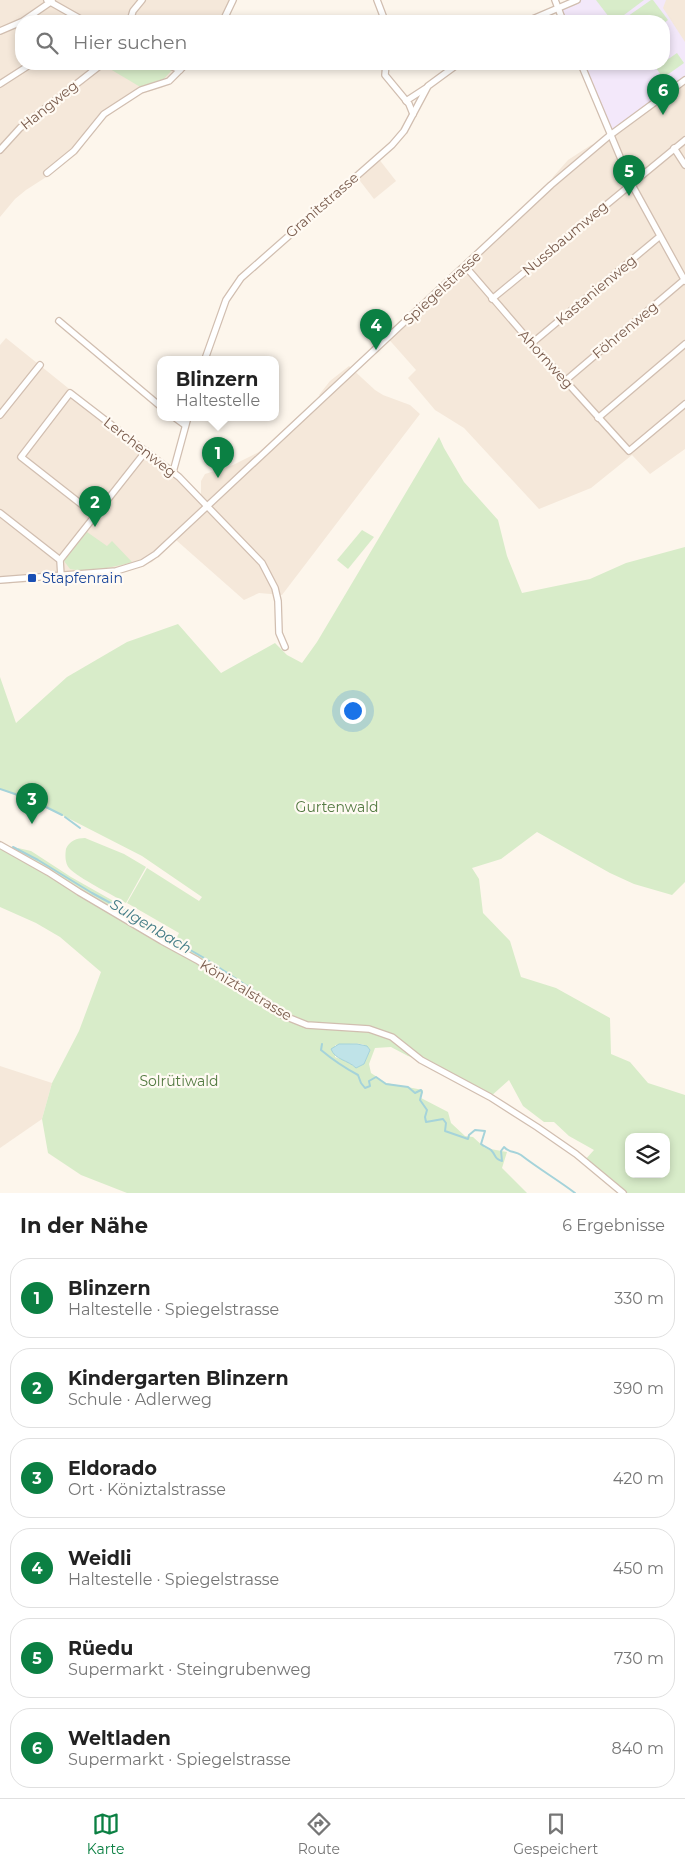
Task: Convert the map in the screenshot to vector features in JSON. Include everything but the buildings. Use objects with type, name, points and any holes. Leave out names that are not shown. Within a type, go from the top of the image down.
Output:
[{"type":"street","points":[[132,15],[142,0]]},
{"type":"street","points":[[226,15],[233,0]]},
{"type":"street","points":[[377,0],[383,15]]},
{"type":"street","points":[[555,0],[561,15]]},
{"type":"street","points":[[542,15],[577,0]]},
{"type":"street","points":[[31,15],[50,1],[74,15]]},
{"type":"street","points":[[0,31],[15,25]]},
{"type":"street","points":[[0,84],[22,70]]},
{"type":"street","name":"Hangweg","points":[[0,150],[20,128],[94,70]]},
{"type":"street","points":[[47,173],[74,151],[104,114],[141,90],[168,81],[180,70]]},
{"type":"street","points":[[385,70],[385,75],[406,101],[413,114]]},
{"type":"street","name":"Granitstrasse","points":[[206,356],[226,300],[241,278],[392,145],[400,137],[428,86],[450,70]]},
{"type":"street","points":[[583,70],[631,183],[685,280]]},
{"type":"street","name":"Spiegelstrasse","points":[[0,580],[116,571],[142,563],[156,554],[551,185],[610,136],[685,80]]},
{"type":"street","points":[[406,101],[428,86]]},
{"type":"street","name":"Nussbaumweg","points":[[492,299],[685,140]]},
{"type":"street","points":[[674,148],[685,165]]},
{"type":"street","name":"Kastanienweg","points":[[532,344],[660,237]]},
{"type":"street","name":"Ahornweg","points":[[465,266],[492,299],[629,451],[685,404]]},
{"type":"street","name":"Föhrenweg","points":[[565,381],[685,280]]},
{"type":"street","points":[[59,321],[157,403]]},
{"type":"street","points":[[598,418],[685,344]]},
{"type":"street","points":[[0,415],[40,365]]},
{"type":"street","name":"Lerchenweg","points":[[95,515],[21,457],[70,393],[173,472],[208,505],[262,563],[275,588],[278,601],[279,633],[285,648]]},
{"type":"street","points":[[180,421],[185,425]]},
{"type":"street","points":[[173,472],[186,421]]},
{"type":"street","points":[[61,576],[60,560],[146,451]]},
{"type":"street","points":[[0,513],[60,560]]},
{"type":"street","name":"Köniztalstrasse","points":[[0,845],[197,960],[282,1015],[307,1025],[369,1029],[392,1037],[421,1060],[490,1097],[537,1127],[576,1154],[623,1193]]},
{"type":"shaded area","points":[[0,0],[236,0],[230,15],[15,15],[15,70],[185,70],[173,82],[161,88],[140,94],[101,121],[77,154],[15,199],[0,217]]},
{"type":"shaded area","points":[[577,0],[685,0],[685,449],[650,474],[632,455],[591,488],[539,509],[464,428],[435,410],[408,378],[416,370],[385,335],[552,180],[568,160],[591,145],[600,143],[659,70],[670,70],[670,15],[639,15]]},
{"type":"shaded area","points":[[577,0],[666,0],[663,8],[668,15],[561,15],[558,8]]},
{"type":"shaded area","points":[[670,19],[685,42],[685,80],[609,136],[583,70],[670,70]]},
{"type":"shaded area","points":[[378,158],[396,181],[374,199],[357,177]]},
{"type":"shaded area","points":[[6,338],[179,473],[201,496],[201,481],[205,474],[233,465],[259,452],[320,396],[330,381],[349,366],[375,390],[410,405],[420,414],[282,595],[259,593],[244,600],[176,540],[152,562],[126,572],[106,576],[0,584],[0,345]]},
{"type":"shaded area","points":[[0,1066],[52,1083],[42,1119],[0,1148]]},
{"type":"green space","points":[[596,0],[644,0],[624,15],[607,15]]},
{"type":"green space","points":[[653,0],[664,15],[630,15]]},
{"type":"green space","points":[[677,53],[684,63],[663,78],[657,70],[670,70],[670,58]]},
{"type":"green space","points":[[112,70],[172,70],[159,84],[142,88]]},
{"type":"green space","name":"Gurtenwald","points":[[439,437],[464,482],[498,520],[507,556],[522,593],[590,579],[626,563],[685,547],[685,882],[672,895],[634,884],[610,873],[537,832],[501,859],[472,868],[479,879],[483,913],[510,941],[521,977],[556,988],[610,1018],[611,1054],[630,1062],[648,1083],[685,1095],[685,1193],[620,1193],[603,1180],[584,1161],[594,1150],[569,1136],[554,1122],[544,1122],[523,1106],[509,1080],[490,1097],[421,1060],[391,1047],[375,1048],[369,1064],[371,1073],[386,1083],[423,1090],[421,1098],[448,1112],[451,1123],[465,1136],[473,1137],[485,1148],[507,1152],[502,1168],[527,1193],[127,1193],[81,1175],[48,1153],[42,1119],[52,1083],[79,1031],[101,972],[60,937],[36,923],[0,907],[0,847],[14,853],[18,848],[31,851],[71,877],[177,937],[179,933],[127,903],[147,868],[199,901],[202,897],[142,856],[62,815],[0,789],[0,677],[16,723],[67,677],[127,642],[178,624],[221,673],[275,643],[287,655],[302,663],[317,642]],"holes":[[[358,1044],[368,1047],[370,1050],[364,1064],[356,1068],[348,1062],[335,1057],[335,1045]]]},
{"type":"green space","points":[[362,530],[374,537],[348,569],[337,560]]},
{"type":"green space","points":[[87,532],[107,546],[112,541],[132,562],[92,570],[70,569],[64,561]]},
{"type":"green space","points":[[85,838],[124,854],[146,867],[126,903],[80,877],[69,868],[65,856],[67,846],[74,840]]},
{"type":"water","points":[[339,1044],[367,1046],[370,1050],[364,1064],[356,1068],[335,1055],[331,1049]]},
{"type":"waterway","points":[[0,789],[30,799],[62,815]]},
{"type":"waterway","points":[[65,817],[80,828]]},
{"type":"waterway","name":"Sulgenbach","points":[[13,847],[166,933],[285,1011]]},
{"type":"waterway","name":"Sulgenbach","points":[[322,1044],[321,1050],[339,1064],[358,1075],[365,1088],[370,1086],[369,1081],[376,1077],[386,1084],[408,1087],[415,1093],[421,1090],[420,1100],[427,1110],[426,1122],[443,1119],[446,1123],[445,1131],[468,1139],[469,1135],[475,1130],[485,1131],[481,1144],[491,1150],[498,1159],[502,1161],[501,1151],[504,1147],[521,1155],[575,1193]]},
{"type":"place","name":"Weltladen","points":[[663,115]]},
{"type":"place","name":"Rüedu","points":[[629,196]]},
{"type":"place","name":"Weidli","points":[[376,350]]},
{"type":"place","name":"Blinzern","points":[[218,478]]},
{"type":"place","name":"Kindergarten Blinzern","points":[[95,527]]},
{"type":"place","name":"Stapfenrain","points":[[32,578]]},
{"type":"place","name":"Eldorado","points":[[32,824]]},
{"type":"park label","name":"Solrütiwald","points":[[179,1081]]}]
